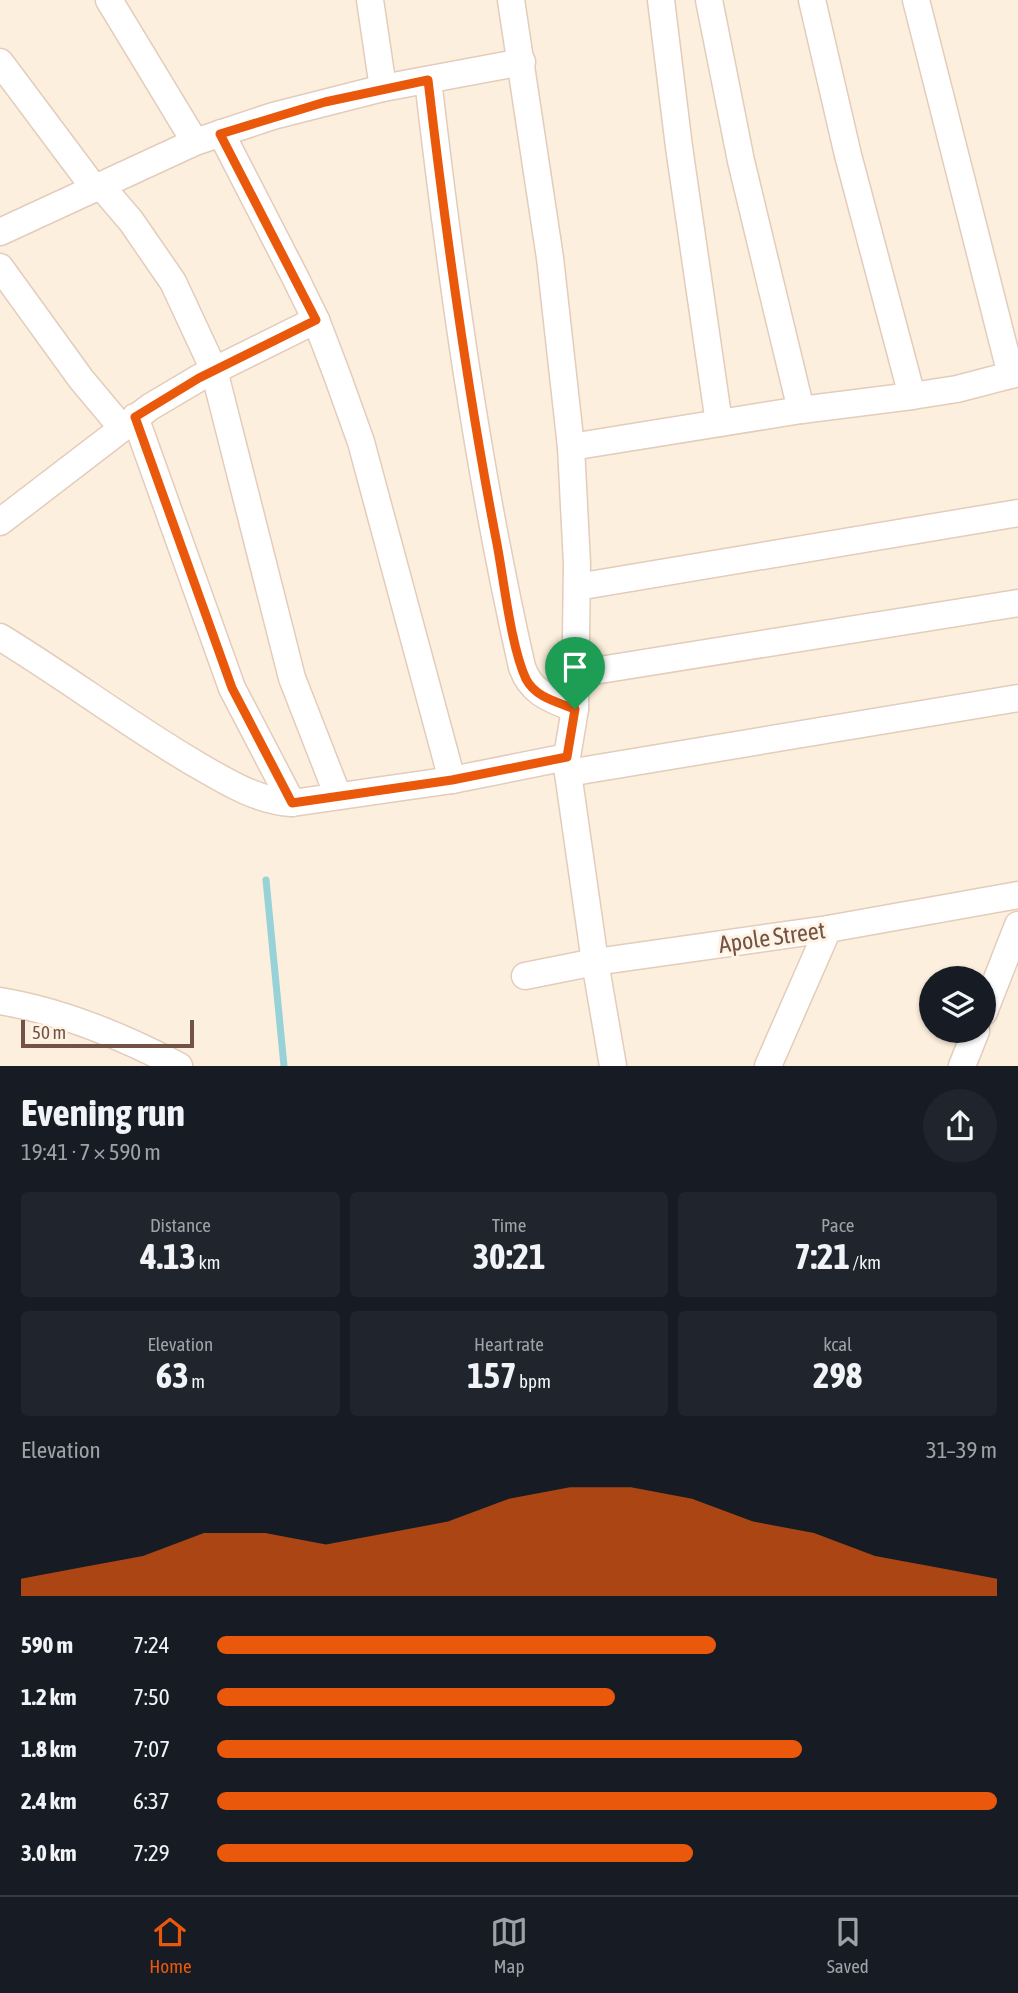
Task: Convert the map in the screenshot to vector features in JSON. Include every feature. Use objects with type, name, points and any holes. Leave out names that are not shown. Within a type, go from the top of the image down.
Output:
[{"type":"street","points":[[109,0],[195,142]]},
{"type":"street","points":[[370,0],[383,88]]},
{"type":"street","points":[[511,0],[550,258],[570,447],[577,587],[575,709],[568,765],[595,962],[613,1066]]},
{"type":"street","points":[[661,0],[679,147],[719,423]]},
{"type":"street","points":[[709,0],[741,161],[801,410]]},
{"type":"street","points":[[812,0],[848,155],[912,396]]},
{"type":"street","points":[[570,447],[801,410],[957,389],[1015,374],[916,0]]},
{"type":"street","points":[[0,62],[98,188],[131,221],[173,282],[214,370],[292,678],[338,796]]},
{"type":"street","points":[[0,232],[195,142],[286,112],[383,88],[522,62]]},
{"type":"street","points":[[428,80],[477,443],[522,667],[527,682],[537,692],[575,709]]},
{"type":"street","points":[[220,134],[316,320],[361,442],[452,780]]},
{"type":"street","points":[[0,267],[81,379],[128,423],[232,688],[292,803]]},
{"type":"street","points":[[4,513],[128,423],[214,370],[316,320]]},
{"type":"street","points":[[577,587],[1018,513]]},
{"type":"street","points":[[575,674],[1018,603]]},
{"type":"street","points":[[0,638],[42,663],[131,726],[210,772],[263,798],[292,803],[1018,698]]},
{"type":"street","name":"Apole Street","points":[[525,976],[595,962],[828,929],[1018,895]]},
{"type":"street","points":[[996,981],[1018,925]]},
{"type":"street","points":[[768,1066],[828,929]]},
{"type":"street","points":[[0,1001],[21,1005],[94,1029],[179,1066]]},
{"type":"street","points":[[962,1066],[971,1043]]},
{"type":"waterway","points":[[266,880],[284,1066]]},
{"type":"route","points":[[428,80],[477,443],[516,643],[527,682],[545,697],[575,709],[567,757],[452,780],[292,803],[232,688],[135,417],[199,378],[316,320],[220,134],[325,102],[428,80]]}]
